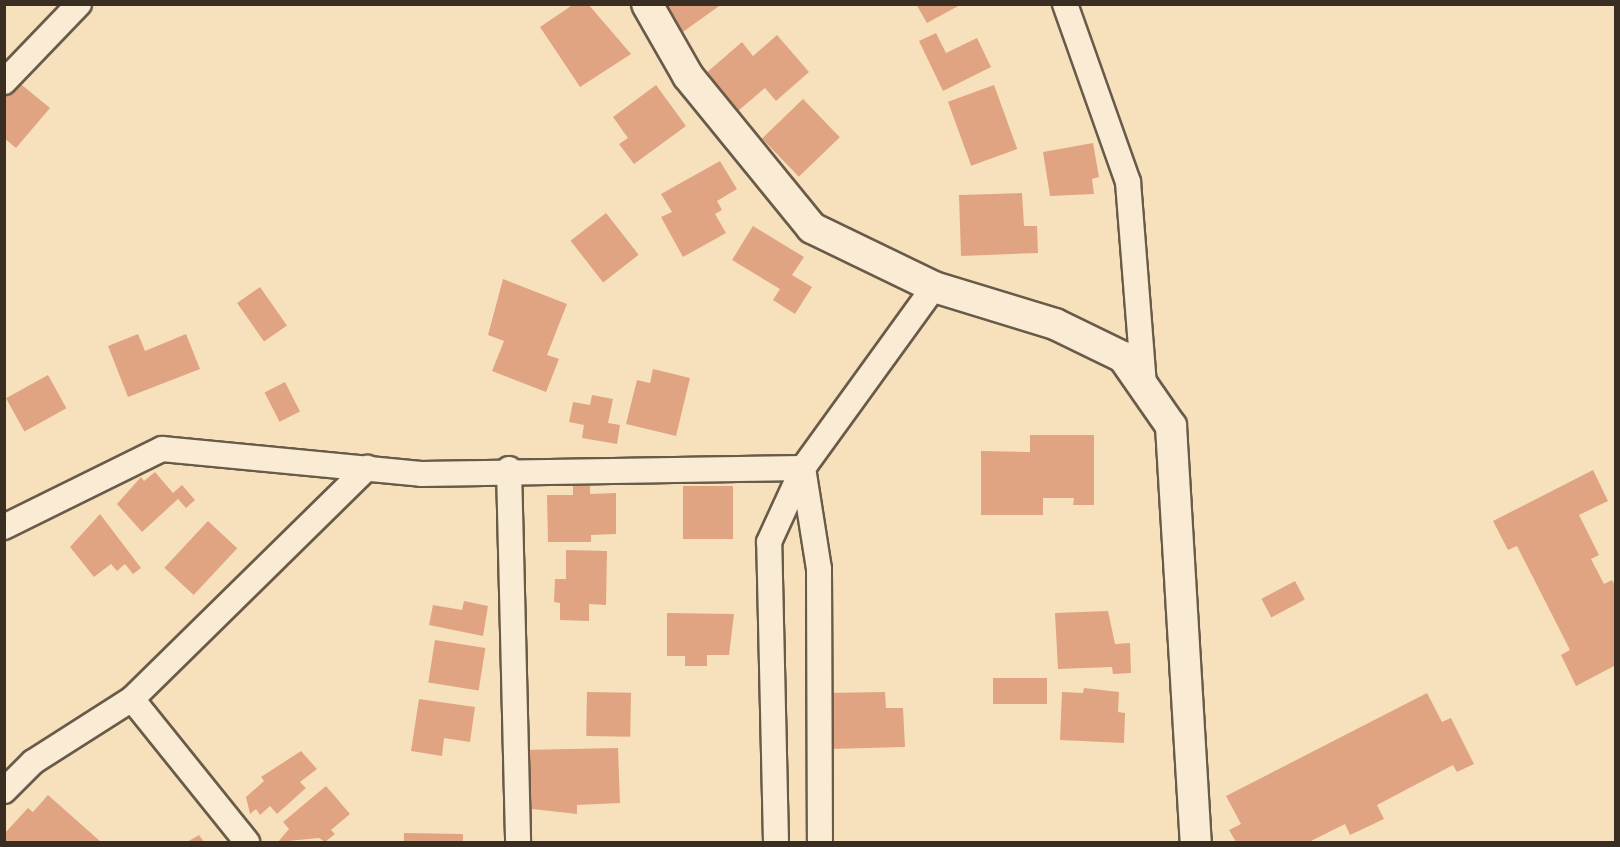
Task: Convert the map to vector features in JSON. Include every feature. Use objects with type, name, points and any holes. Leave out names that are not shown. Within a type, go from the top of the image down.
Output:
[{"type":"street","points":[[4,82],[79,4]]},
{"type":"street","points":[[647,4],[688,76],[812,228],[934,287],[1055,324],[1123,357],[1171,426],[1197,843]]},
{"type":"street","points":[[1065,4],[1128,182],[1144,387]]},
{"type":"street","points":[[776,843],[769,542],[803,468],[934,287]]},
{"type":"street","points":[[4,527],[162,449],[421,474],[509,469],[803,468]]},
{"type":"street","points":[[4,791],[33,762],[132,699],[367,468]]},
{"type":"street","points":[[803,468],[819,569],[820,843]]},
{"type":"street","points":[[509,469],[518,843]]},
{"type":"street","points":[[132,699],[247,843]]},
{"type":"building","points":[[574,4],[588,4],[631,54],[580,87],[540,27]]},
{"type":"building","points":[[659,4],[722,4],[680,34]]},
{"type":"building","points":[[916,4],[962,4],[927,23]]},
{"type":"building","points":[[936,33],[946,53],[977,38],[991,67],[943,91],[919,41]]},
{"type":"building","points":[[777,35],[809,72],[776,101],[765,88],[738,111],[705,74],[742,42],[753,56]]},
{"type":"building","points":[[17,81],[50,108],[16,148],[4,138],[4,97]]},
{"type":"building","points":[[656,85],[686,126],[634,164],[619,144],[628,138],[613,117]]},
{"type":"building","points":[[994,85],[1017,149],[971,166],[948,102]]},
{"type":"building","points":[[803,99],[840,137],[799,177],[762,139]]},
{"type":"building","points":[[1093,143],[1099,177],[1092,179],[1094,194],[1050,196],[1043,152]]},
{"type":"building","points":[[720,161],[737,189],[717,201],[722,210],[715,214],[726,233],[683,257],[661,217],[672,212],[661,194]]},
{"type":"building","points":[[1022,193],[1024,226],[1037,226],[1038,253],[961,256],[959,195]]},
{"type":"building","points":[[606,213],[639,255],[603,282],[571,241]]},
{"type":"building","points":[[753,226],[804,257],[792,275],[812,287],[795,314],[773,300],[780,289],[732,260]]},
{"type":"building","points":[[503,279],[567,304],[547,355],[559,359],[546,392],[492,371],[504,341],[488,335]]},
{"type":"building","points":[[260,287],[287,326],[264,342],[237,303]]},
{"type":"building","points":[[138,334],[145,351],[186,334],[200,369],[128,397],[108,346]]},
{"type":"building","points":[[653,369],[690,378],[676,436],[626,424],[637,380],[650,383]]},
{"type":"building","points":[[48,375],[66,408],[24,432],[6,398]]},
{"type":"building","points":[[285,382],[300,411],[279,422],[265,392]]},
{"type":"building","points":[[592,395],[613,399],[608,423],[620,425],[617,444],[582,438],[584,425],[569,422],[573,402],[590,405]]},
{"type":"building","points":[[1030,435],[1094,435],[1094,505],[1073,505],[1074,498],[1043,498],[1043,515],[981,515],[981,451],[1030,452]]},
{"type":"building","points":[[1593,470],[1608,501],[1579,515],[1599,555],[1591,559],[1604,584],[1612,580],[1616,587],[1616,665],[1576,686],[1561,655],[1570,650],[1517,546],[1508,550],[1493,521]]},
{"type":"building","points":[[155,472],[173,493],[182,485],[195,500],[186,508],[178,499],[142,532],[117,504],[141,477],[144,481]]},
{"type":"building","points":[[573,486],[590,486],[590,494],[616,493],[616,534],[591,535],[591,542],[548,542],[547,495],[573,495]]},
{"type":"building","points":[[683,486],[733,486],[733,539],[683,539]]},
{"type":"building","points":[[100,514],[141,568],[133,574],[125,564],[117,571],[111,564],[94,577],[70,547]]},
{"type":"building","points":[[208,521],[237,548],[194,595],[164,568]]},
{"type":"building","points":[[566,550],[607,551],[606,605],[589,604],[589,621],[560,620],[560,603],[554,602],[555,579],[566,579]]},
{"type":"building","points":[[1295,581],[1305,600],[1271,617],[1261,599]]},
{"type":"building","points":[[464,601],[488,606],[483,636],[429,625],[433,605],[462,610]]},
{"type":"building","points":[[1108,611],[1115,644],[1130,643],[1131,673],[1113,674],[1112,667],[1058,669],[1055,613]]},
{"type":"building","points":[[667,613],[734,614],[729,655],[707,655],[707,666],[685,666],[685,656],[667,656]]},
{"type":"building","points":[[435,640],[485,648],[479,690],[428,682]]},
{"type":"building","points":[[993,678],[1047,678],[1047,704],[993,704]]},
{"type":"building","points":[[1084,688],[1119,692],[1118,712],[1125,713],[1124,743],[1060,740],[1062,692],[1083,693]]},
{"type":"building","points":[[587,692],[631,693],[630,737],[586,736]]},
{"type":"building","points":[[885,692],[886,708],[903,708],[905,747],[828,749],[827,693]]},
{"type":"building","points":[[1427,693],[1442,722],[1451,718],[1474,764],[1457,772],[1453,765],[1377,805],[1384,819],[1350,835],[1345,824],[1309,842],[1236,842],[1229,830],[1241,824],[1226,796]]},
{"type":"building","points":[[419,699],[475,707],[470,742],[444,738],[442,756],[411,751]]},
{"type":"building","points":[[618,748],[620,803],[577,805],[577,814],[523,808],[521,750]]},
{"type":"building","points":[[301,751],[317,769],[300,782],[306,788],[277,814],[270,806],[260,815],[256,809],[250,814],[246,797],[264,781],[261,777]]},
{"type":"building","points":[[326,786],[350,814],[331,830],[335,834],[325,842],[319,838],[278,842],[289,829],[283,822]]},
{"type":"building","points":[[48,795],[101,842],[4,842],[4,834],[28,808],[33,812]]},
{"type":"building","points":[[404,833],[463,834],[463,842],[404,842]]},
{"type":"building","points":[[199,835],[204,842],[187,842]]}]
